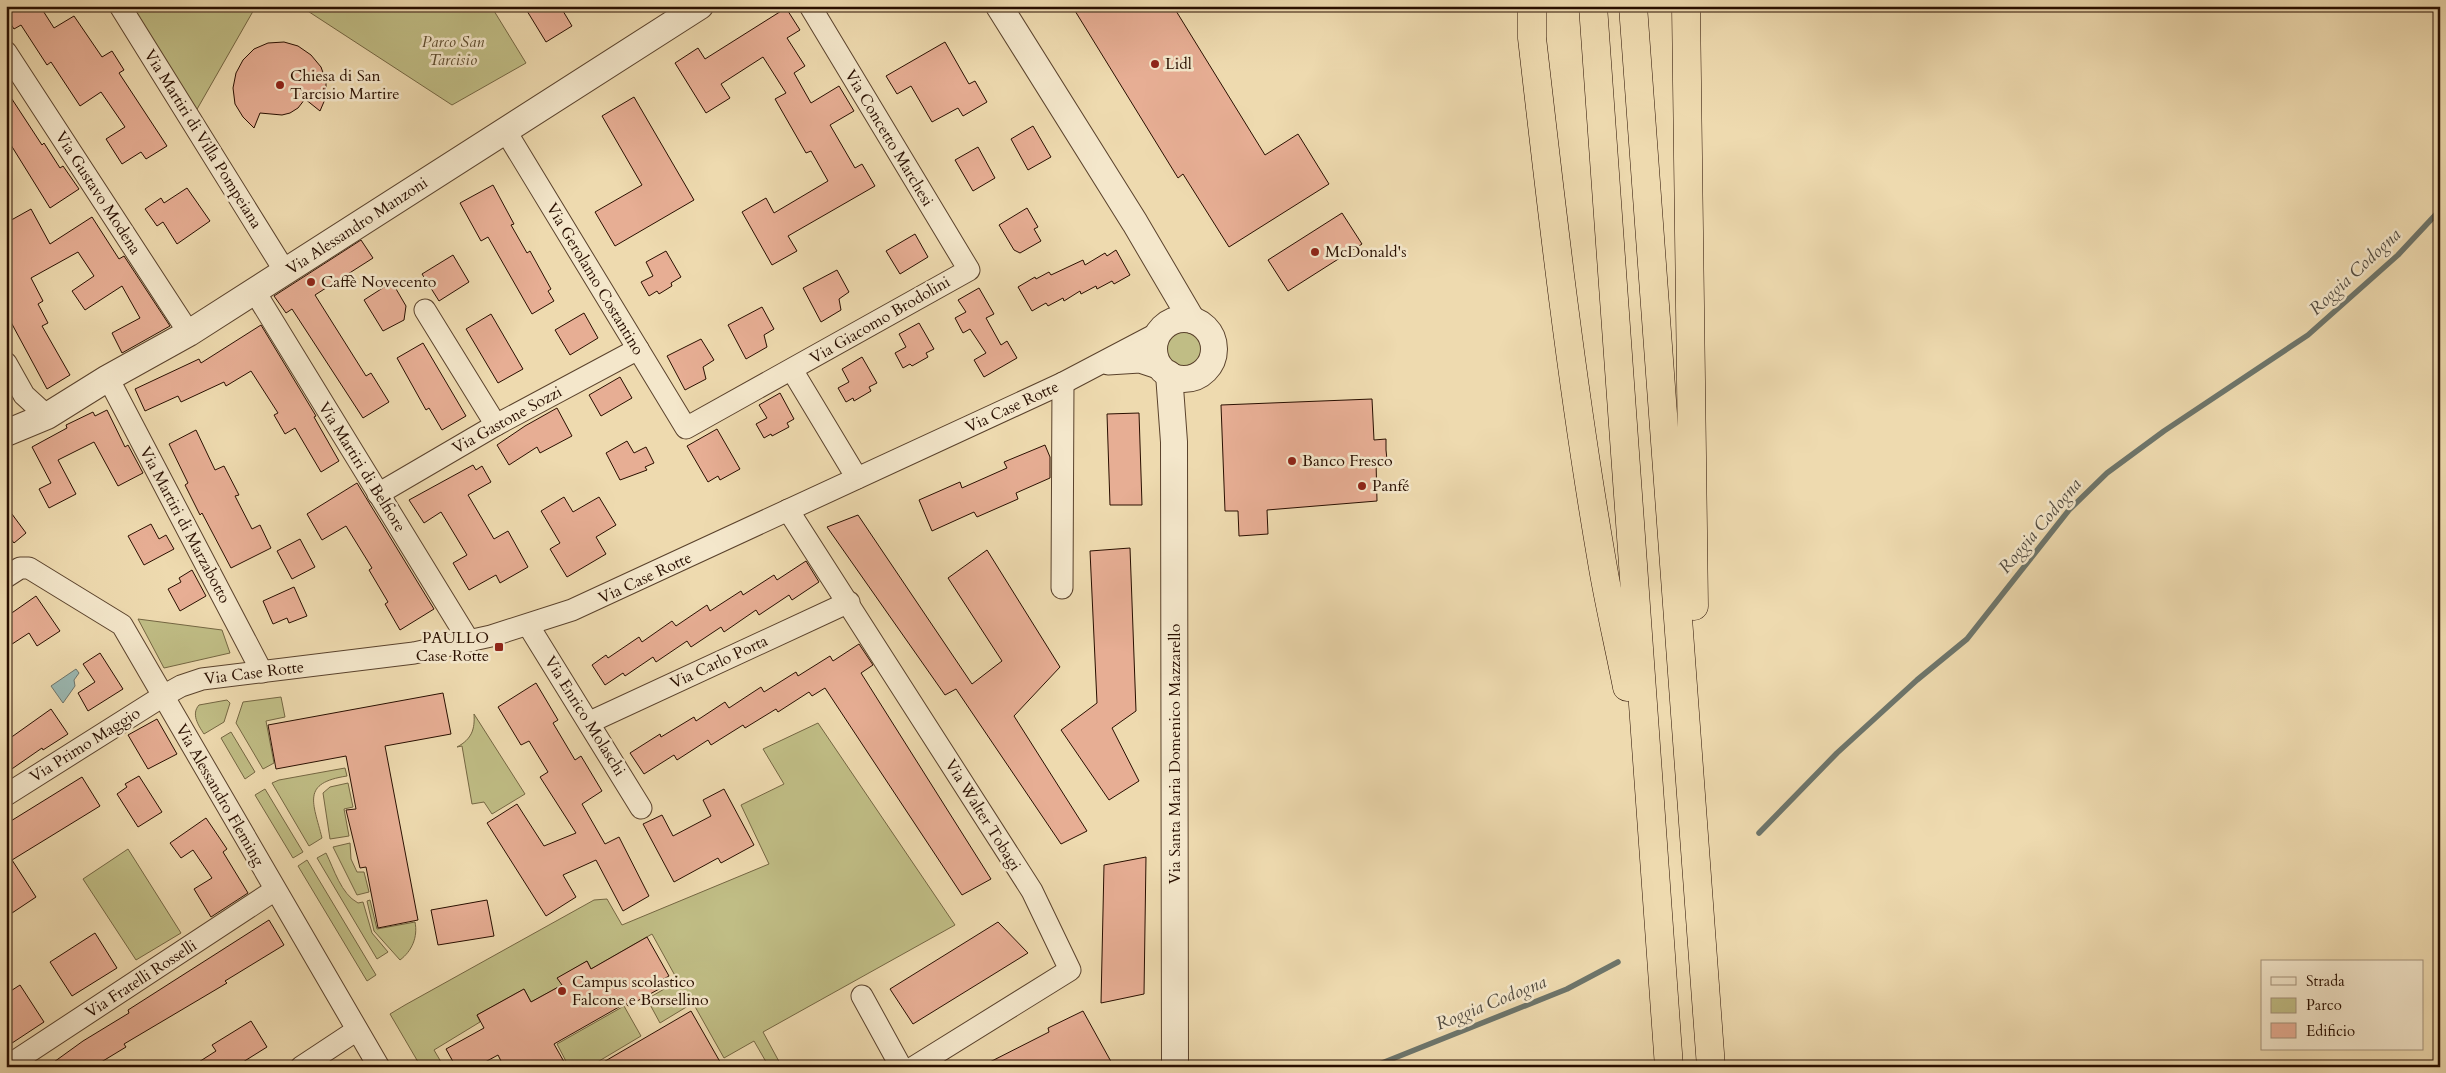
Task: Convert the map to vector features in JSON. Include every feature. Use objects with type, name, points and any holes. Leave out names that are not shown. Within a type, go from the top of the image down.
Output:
[{"type":"highway","points":[[1532,6],[1532,38],[1555,241],[1578,403],[1602,563],[1649,793]]},
{"type":"highway","points":[[1592,6],[1669,1067]]},
{"type":"highway","points":[[1633,6],[1711,1067]]},
{"type":"highway","points":[[1686,6],[1694,577],[1691,790]]},
{"type":"street","name":"Via Martiri di Villa Pompeiana","points":[[120,6],[286,273]]},
{"type":"street","name":"Via Alessandro Manzoni","points":[[6,433],[47,416],[108,378],[189,333],[286,273],[700,6]]},
{"type":"street","name":"Via Concetto Marchesi","points":[[810,6],[969,270]]},
{"type":"street","points":[[999,6],[1135,222],[1157,263],[1192,320],[1206,328],[1214,346],[1212,361],[1206,370],[1198,376],[1184,379],[1166,372],[1155,353],[1155,344],[1161,331],[1165,291],[1157,263]]},
{"type":"street","name":"Via Gustavo Modena","points":[[6,52],[189,333]]},
{"type":"street","name":"Via Gerolamo Costantino","points":[[505,130],[686,428]]},
{"type":"street","name":"Via Giacomo Brodolini","points":[[686,428],[969,270]]},
{"type":"street","name":"Via Martiri di Belfiore","points":[[255,292],[469,641]]},
{"type":"street","points":[[424,310],[496,425]]},
{"type":"street","points":[[1161,331],[1175,321],[1192,320]]},
{"type":"street","name":"Via Case Rotte","points":[[163,696],[196,681],[396,656],[469,641],[528,626],[598,600],[1063,383],[1161,331]]},
{"type":"street","name":"Via Gastone Sozzi","points":[[378,494],[496,425],[638,349]]},
{"type":"street","name":"Via Case Rotte","points":[[1098,366],[1135,362],[1166,372]]},
{"type":"street","points":[[6,363],[24,395],[47,416]]},
{"type":"street","name":"Via Giacomo Brodolini","points":[[792,370],[856,478]]},
{"type":"street","name":"Via Santa Maria Domenico Mazzarello","points":[[1166,372],[1174,442],[1175,1067]]},
{"type":"street","name":"Via Santa Maria Domenico Mazzarello","points":[[1174,442],[1184,404],[1198,376]]},
{"type":"street","name":"Via Martiri di Marzabotto","points":[[108,378],[262,672]]},
{"type":"street","points":[[1062,588],[1063,383]]},
{"type":"street","name":"Via Walter Tobagi","points":[[788,510],[849,602],[1032,891],[1070,970],[914,1067]]},
{"type":"street","name":"Via Alessandro Fleming","points":[[13,572],[29,568],[122,625],[379,1067]]},
{"type":"street","name":"Via Carlo Porta","points":[[590,722],[849,602]]},
{"type":"street","name":"Via Enrico Molaschi","points":[[528,626],[590,722],[641,808]]},
{"type":"street","name":"Via Primo Maggio","points":[[6,795],[163,696]]},
{"type":"street","name":"Via Fratelli Rosselli","points":[[6,1067],[275,890]]},
{"type":"street","points":[[862,996],[901,1067]]},
{"type":"street","points":[[301,1067],[356,1030]]},
{"type":"green space","points":[[131,6],[256,6],[196,111]]},
{"type":"green space","name":"Parco San Tarcisio","points":[[300,6],[491,6],[526,63],[452,105]]},
{"type":"green space","points":[[1183,328],[1197,333],[1202,347],[1197,361],[1183,366],[1169,361],[1164,347],[1169,333]]},
{"type":"green space","points":[[138,619],[222,630],[230,653],[164,668]]},
{"type":"green space","points":[[281,697],[285,717],[266,721],[274,763],[263,769],[236,723],[243,702]]},
{"type":"green space","points":[[227,700],[230,703],[224,722],[204,734],[195,716],[199,705]]},
{"type":"green space","points":[[474,714],[525,794],[492,814],[484,802],[472,804],[462,746],[457,747],[466,741],[472,733]]},
{"type":"green space","points":[[818,723],[955,925],[763,1032],[782,1067],[769,1067],[754,1041],[724,1058],[693,1003],[660,1023],[647,999],[678,981],[652,934],[591,969],[587,961],[558,978],[562,985],[531,1002],[524,989],[477,1015],[480,1022],[434,1050],[444,1067],[421,1067],[390,1014],[405,1005],[594,900],[607,899],[622,925],[769,864],[741,805],[784,784],[763,749]]},
{"type":"green space","points":[[231,732],[255,772],[245,779],[221,738]]},
{"type":"green space","points":[[345,768],[347,776],[332,779],[317,789],[314,796],[314,804],[322,838],[309,846],[272,783],[279,780]]},
{"type":"green space","points":[[348,783],[353,807],[344,809],[349,836],[330,839],[323,793],[330,787]]},
{"type":"green space","points":[[265,789],[303,852],[293,858],[255,795]]},
{"type":"green space","points":[[350,843],[351,859],[357,872],[364,872],[369,892],[357,895],[333,847]]},
{"type":"green space","points":[[128,849],[181,933],[136,960],[83,879]]},
{"type":"green space","points":[[326,853],[347,894],[358,903],[363,902],[372,933],[388,952],[377,959],[317,858]]},
{"type":"green space","points":[[307,860],[376,975],[367,981],[298,866]]},
{"type":"green space","points":[[370,900],[377,929],[415,922],[415,938],[408,952],[400,960],[374,931],[367,901]]},
{"type":"green space","points":[[624,1006],[641,1036],[589,1067],[569,1067],[557,1044]]},
{"type":"water","points":[[76,669],[79,673],[74,680],[75,686],[63,703],[51,686]]},
{"type":"building","points":[[6,6],[40,6],[54,28],[74,16],[102,57],[112,51],[124,70],[119,73],[167,146],[146,159],[141,152],[122,164],[106,139],[125,127],[101,92],[80,106],[51,62],[47,65],[21,25],[14,29],[6,17]]},
{"type":"building","points":[[524,6],[560,6],[572,26],[546,42]]},
{"type":"building","points":[[1072,6],[1173,6],[1265,155],[1298,134],[1329,184],[1229,247],[1183,174],[1178,178]]},
{"type":"building","points":[[786,8],[800,30],[787,38],[805,66],[794,73],[811,103],[839,86],[854,111],[830,125],[855,168],[862,164],[875,186],[788,236],[797,251],[772,265],[742,212],[766,198],[774,213],[828,181],[811,151],[806,153],[775,99],[786,93],[763,57],[721,84],[730,98],[706,113],[675,63],[698,48],[705,59]]},
{"type":"building","name":"Chiesa di San Tarcisio Martire","points":[[284,42],[298,46],[311,55],[321,67],[326,81],[326,97],[320,111],[305,99],[298,108],[290,113],[282,115],[260,113],[254,128],[243,117],[235,104],[233,88],[236,73],[243,60],[254,49],[268,43]]},
{"type":"building","points":[[945,42],[969,84],[975,81],[987,102],[963,116],[958,108],[932,122],[911,86],[897,94],[886,76]]},
{"type":"building","points":[[6,90],[42,145],[44,143],[60,168],[63,166],[79,189],[50,208],[6,137]]},
{"type":"building","points":[[634,97],[694,200],[615,246],[595,212],[642,185],[602,116]]},
{"type":"building","points":[[1033,126],[1051,157],[1028,170],[1011,139]]},
{"type":"building","points":[[978,147],[995,178],[973,191],[955,160]]},
{"type":"building","points":[[493,185],[514,224],[511,225],[527,253],[530,251],[551,289],[548,291],[554,301],[532,314],[488,237],[481,241],[460,203]]},
{"type":"building","points":[[187,188],[210,221],[177,244],[163,222],[157,226],[145,209],[161,198],[164,203]]},
{"type":"building","points":[[1027,208],[1038,227],[1034,229],[1041,241],[1020,253],[1014,250],[999,225]]},
{"type":"building","points":[[31,209],[50,244],[92,217],[119,259],[124,256],[170,326],[122,353],[112,333],[140,318],[122,286],[85,310],[72,291],[94,276],[78,252],[31,278],[43,301],[38,304],[48,323],[42,326],[70,375],[47,389],[6,313],[6,223]]},
{"type":"building","name":"McDonald's","points":[[1342,213],[1362,244],[1288,291],[1268,260]]},
{"type":"building","points":[[915,234],[928,257],[900,274],[886,251]]},
{"type":"building","points":[[361,240],[373,258],[315,295],[366,376],[371,373],[389,402],[363,418],[292,309],[286,313],[274,296]]},
{"type":"building","points":[[1116,250],[1130,275],[1114,284],[1112,281],[1097,289],[1096,286],[1081,294],[1080,291],[1064,301],[1063,298],[1048,306],[1046,303],[1032,311],[1018,287],[1035,277],[1036,279],[1049,272],[1051,275],[1083,260],[1085,265],[1105,253],[1107,256]]},
{"type":"building","points":[[666,251],[681,277],[671,283],[672,286],[659,294],[657,291],[649,296],[641,282],[653,276],[646,262]]},
{"type":"building","points":[[453,255],[469,282],[439,301],[422,274]]},
{"type":"building","points":[[837,270],[849,292],[839,299],[841,310],[821,322],[803,288]]},
{"type":"building","points":[[392,282],[406,306],[404,320],[383,331],[364,300]]},
{"type":"building","points":[[979,288],[994,314],[986,318],[1001,345],[1007,341],[1017,358],[984,377],[974,360],[986,353],[970,329],[963,333],[955,318],[966,312],[958,300]]},
{"type":"building","points":[[762,307],[774,329],[764,335],[767,347],[746,359],[728,325]]},
{"type":"building","points":[[584,313],[598,338],[570,355],[555,330]]},
{"type":"building","points":[[491,314],[523,369],[498,383],[466,329]]},
{"type":"building","points":[[919,323],[934,349],[926,353],[928,357],[912,366],[910,364],[903,368],[895,353],[906,347],[899,334]]},
{"type":"building","points":[[261,325],[316,416],[314,417],[339,461],[321,472],[295,428],[285,434],[274,415],[278,413],[251,371],[226,386],[224,382],[181,402],[178,396],[145,411],[135,389],[199,359],[201,363]]},
{"type":"building","points":[[701,339],[714,360],[703,367],[706,379],[685,390],[667,356]]},
{"type":"building","points":[[423,343],[466,416],[442,430],[429,408],[426,410],[397,358]]},
{"type":"building","points":[[862,357],[877,383],[869,387],[871,391],[854,401],[853,398],[846,402],[838,388],[849,382],[842,369]]},
{"type":"building","points":[[620,377],[632,398],[601,416],[589,395]]},
{"type":"building","points":[[780,393],[794,419],[787,423],[789,427],[764,438],[756,424],[767,418],[759,405]]},
{"type":"building","points":[[1372,399],[1374,440],[1386,439],[1387,460],[1376,461],[1377,501],[1267,510],[1268,534],[1239,536],[1238,511],[1225,511],[1221,405]]},
{"type":"building","points":[[557,408],[572,436],[540,453],[537,447],[509,465],[497,445]]},
{"type":"building","points":[[107,410],[125,447],[128,445],[143,473],[118,486],[94,442],[58,460],[76,494],[49,508],[39,489],[51,483],[32,447],[67,428],[66,425],[93,412],[95,416]]},
{"type":"building","points":[[1139,413],[1142,505],[1110,505],[1107,414]]},
{"type":"building","points":[[717,429],[740,469],[720,480],[718,476],[708,482],[687,446]]},
{"type":"building","points":[[196,430],[215,470],[224,466],[239,495],[235,496],[252,529],[260,525],[271,548],[231,568],[185,485],[188,483],[169,444]]},
{"type":"building","points":[[627,441],[634,453],[646,447],[654,463],[645,467],[647,470],[620,480],[606,453]]},
{"type":"building","points":[[1045,445],[1050,457],[1050,478],[1016,493],[1018,499],[977,517],[974,512],[932,531],[919,500],[960,482],[962,488],[1007,468],[1004,462]]},
{"type":"building","points":[[473,465],[476,470],[482,466],[491,482],[468,495],[494,539],[508,531],[528,567],[500,583],[496,575],[469,590],[453,563],[467,555],[441,512],[424,523],[409,500]]},
{"type":"building","points":[[357,483],[434,609],[400,630],[385,604],[388,602],[369,570],[372,568],[346,526],[322,540],[307,514]]},
{"type":"building","points":[[564,497],[573,512],[599,497],[616,525],[596,537],[606,554],[567,577],[550,549],[560,543],[541,511]]},
{"type":"building","points":[[6,506],[26,533],[14,543],[6,533]]},
{"type":"building","points":[[858,515],[972,684],[1002,661],[948,578],[987,550],[1060,667],[1014,716],[1087,831],[1061,844],[956,689],[945,695],[827,527]]},
{"type":"building","points":[[151,524],[159,539],[166,535],[174,549],[144,565],[128,536]]},
{"type":"building","points":[[300,539],[315,567],[292,579],[277,551]]},
{"type":"building","points":[[1130,548],[1136,711],[1112,728],[1139,781],[1109,800],[1061,730],[1097,703],[1090,551]]},
{"type":"building","points":[[806,561],[819,582],[792,600],[789,595],[759,615],[756,610],[724,632],[721,627],[691,647],[687,641],[656,662],[653,657],[625,676],[623,673],[605,685],[592,665],[606,655],[608,658],[639,637],[642,642],[672,621],[676,626],[707,605],[710,611],[741,591],[743,595],[774,575],[777,580]]},
{"type":"building","points":[[192,570],[206,596],[180,611],[168,589],[181,582],[179,578]]},
{"type":"building","points":[[294,587],[307,616],[289,623],[287,618],[273,624],[263,601]]},
{"type":"building","points":[[36,596],[60,631],[37,646],[29,633],[6,648],[6,617]]},
{"type":"building","points":[[859,644],[873,665],[861,673],[991,879],[962,895],[825,688],[812,696],[809,692],[778,712],[776,709],[745,728],[743,725],[711,745],[708,740],[677,760],[674,755],[644,774],[630,753],[660,734],[661,737],[694,717],[696,721],[725,702],[729,708],[761,687],[764,692],[796,672],[798,676],[830,656],[833,661]]},
{"type":"building","points":[[100,653],[123,689],[88,711],[78,693],[95,682],[83,664]]},
{"type":"building","points":[[536,683],[558,720],[553,723],[575,760],[581,756],[602,791],[582,804],[605,844],[619,837],[649,896],[623,911],[596,860],[563,875],[576,897],[546,916],[487,823],[517,804],[544,846],[576,833],[540,777],[548,772],[529,741],[521,745],[498,707]]},
{"type":"building","points":[[443,693],[451,734],[385,746],[418,920],[378,928],[366,867],[360,868],[346,810],[356,809],[346,756],[276,769],[268,725]]},
{"type":"building","points":[[51,709],[68,734],[43,750],[42,748],[6,773],[6,741]]},
{"type":"building","points":[[157,719],[177,754],[148,769],[128,735]]},
{"type":"building","points":[[139,776],[162,812],[138,827],[117,794],[127,787],[125,784]]},
{"type":"building","points":[[82,777],[100,806],[12,860],[36,897],[12,913],[6,904],[6,824]]},
{"type":"building","points":[[724,789],[754,845],[721,863],[718,858],[674,882],[643,824],[662,815],[673,836],[711,816],[703,800]]},
{"type":"building","points":[[206,818],[227,849],[223,852],[248,893],[211,917],[194,889],[212,878],[193,850],[181,858],[170,843]]},
{"type":"building","points":[[1146,857],[1144,994],[1101,1003],[1104,865]]},
{"type":"building","points":[[487,900],[494,936],[438,945],[431,910]]},
{"type":"building","points":[[269,920],[284,945],[225,981],[227,983],[124,1044],[126,1047],[93,1067],[47,1067],[83,1041],[129,1013],[128,1010]]},
{"type":"building","points":[[998,922],[1028,953],[913,1024],[890,989]]},
{"type":"building","points":[[95,933],[117,968],[72,996],[50,962]]},
{"type":"building","points":[[647,937],[669,976],[658,982],[661,988],[628,1006],[626,1003],[554,1044],[567,1067],[504,1067],[498,1055],[476,1067],[456,1067],[446,1049],[484,1028],[477,1015],[524,989],[531,1002],[562,985],[557,978],[587,961],[591,969]]},
{"type":"building","points":[[20,985],[44,1022],[6,1047],[6,994]]},
{"type":"building","points":[[691,1011],[723,1067],[595,1067]]},
{"type":"building","points":[[1083,1011],[1114,1067],[980,1067],[1049,1032],[1048,1028]]},
{"type":"building","points":[[251,1021],[267,1047],[235,1067],[191,1067],[216,1051],[212,1045]]},
{"type":"waterway","name":"Roggia Codogna","points":[[1759,833],[1837,753],[1917,680],[1967,639],[2069,510],[2107,473],[2164,431],[2308,335],[2398,255],[2440,210]]},
{"type":"waterway","name":"Roggia Codogna","points":[[1372,1067],[1567,989],[1618,962]]},
{"type":"place","name":"Lidl","points":[[1155,64]]},
{"type":"place","name":"Chiesa di San Tarcisio Martire","points":[[280,85]]},
{"type":"place","name":"McDonald's","points":[[1315,252]]},
{"type":"place","name":"Caffè Novecento","points":[[311,282]]},
{"type":"place","name":"Banco Fresco","points":[[1292,461]]},
{"type":"place","name":"Panfé","points":[[1362,486]]},
{"type":"place","name":"PAULLO Case Rotte","points":[[499,647]]},
{"type":"place","name":"Campus scolastico Falcone e Borsellino","points":[[562,991]]}]
